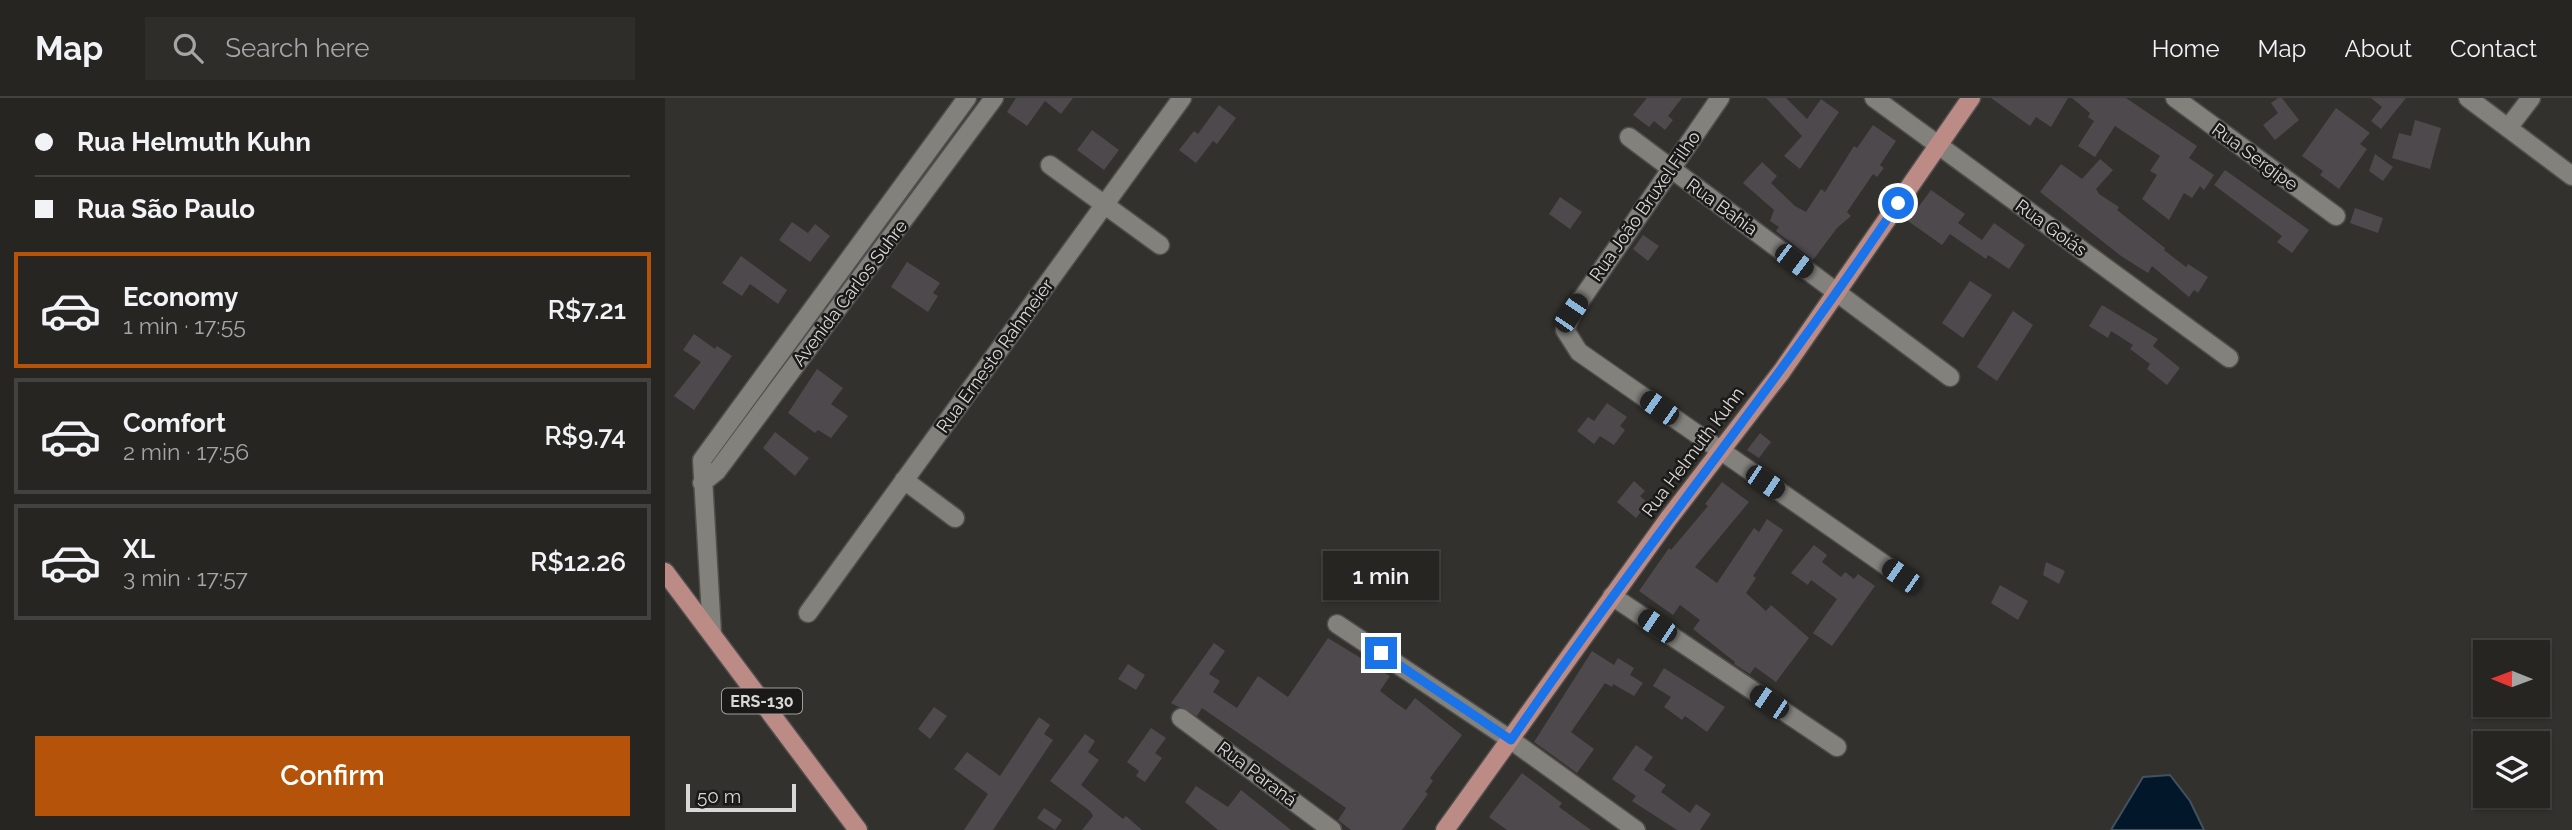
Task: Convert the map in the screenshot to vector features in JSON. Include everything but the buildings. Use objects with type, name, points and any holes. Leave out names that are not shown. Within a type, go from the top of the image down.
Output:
[{"type":"main road","name":"Rua Helmuth Kuhn","points":[[1445,830],[1719,450],[1782,371],[1971,98]]},
{"type":"main road","name":"ERS-130","points":[[665,572],[858,830]]},
{"type":"street","points":[[967,98],[989,105]]},
{"type":"street","name":"Avenida Carlos Suhre","points":[[712,633],[702,460],[967,98]]},
{"type":"street","name":"Rua Ernesto Rahmeier","points":[[808,613],[1182,98]]},
{"type":"street","name":"Rua João Bruxel Filho","points":[[1719,450],[1579,352],[1565,330],[1571,313],[1720,98]]},
{"type":"street","name":"Rua Goiás","points":[[1874,98],[2229,358]]},
{"type":"street","name":"Rua Sergipe","points":[[2175,98],[2336,216]]},
{"type":"street","points":[[2468,98],[2572,176]]},
{"type":"street","points":[[2508,128],[2531,98]]},
{"type":"street","name":"Avenida Carlos Suhre","points":[[702,483],[717,471],[989,105]]},
{"type":"street","name":"Rua Bahia","points":[[1629,137],[1950,377]]},
{"type":"street","points":[[1050,165],[1160,245]]},
{"type":"street","points":[[1719,450],[1901,576]]},
{"type":"street","points":[[904,480],[955,518]]},
{"type":"street","points":[[1612,596],[1837,747]]},
{"type":"street","points":[[1337,624],[1511,740],[1636,830]]},
{"type":"street","name":"Rua Paraná","points":[[1181,718],[1332,830]]},
{"type":"water","points":[[2170,775],[2190,801],[2204,830],[2111,830],[2143,777]]},
{"type":"route","points":[[1381,653],[1511,740],[1563,663],[1669,518],[1782,371],[1898,203]]}]
